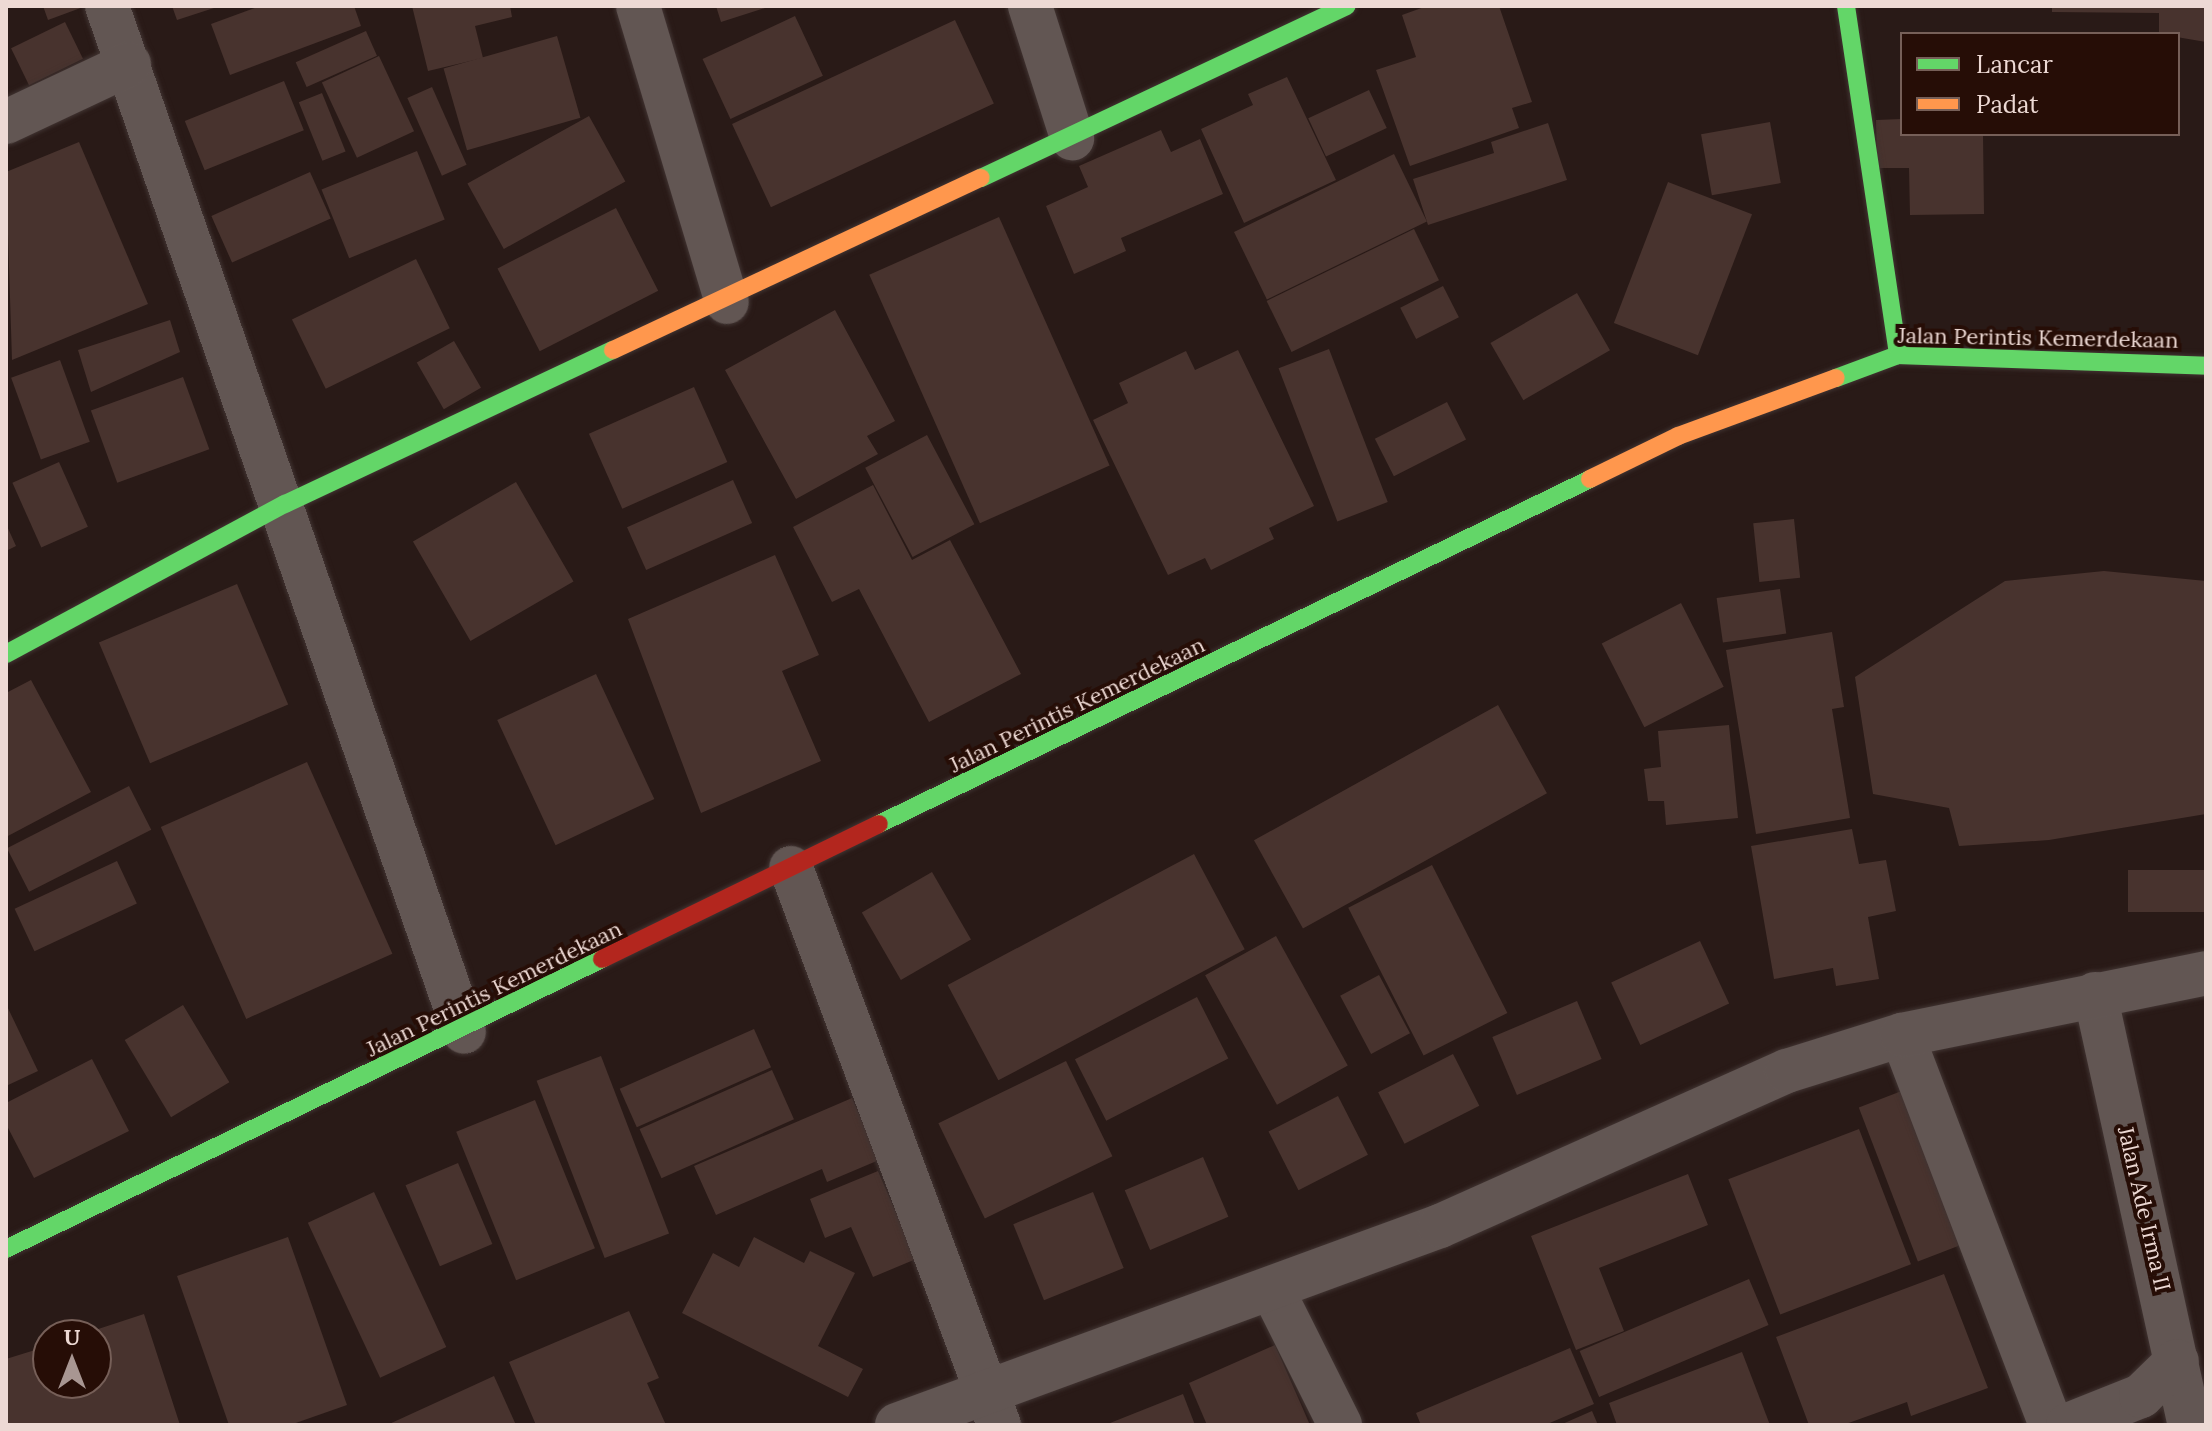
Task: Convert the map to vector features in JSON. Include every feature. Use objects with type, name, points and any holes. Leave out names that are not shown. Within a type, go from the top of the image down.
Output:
[{"type":"main road","points":[[6,654],[285,504],[727,302],[1347,6]]},
{"type":"main road","points":[[1846,6],[1898,355]]},
{"type":"main road","name":"Jalan Perintis Kemerdekaan","points":[[6,1249],[464,1032],[791,868],[1678,436],[1898,355],[2206,366]]},
{"type":"street","points":[[107,6],[285,504],[464,1032]]},
{"type":"street","points":[[638,6],[727,302]]},
{"type":"street","points":[[1030,6],[1072,138]]},
{"type":"street","points":[[6,122],[129,64]]},
{"type":"street","points":[[791,868],[992,1407]]},
{"type":"street","points":[[897,1425],[992,1407],[1075,1364],[1440,1226],[1787,1071],[1902,1035],[2206,973]]},
{"type":"street","name":"Jalan Ade Irma II","points":[[2095,994],[2190,1425]]},
{"type":"street","points":[[1902,1035],[2051,1425]]},
{"type":"street","points":[[1272,1289],[1340,1425]]},
{"type":"street","points":[[2068,1425],[2141,1396],[2177,1361]]},
{"type":"building","points":[[43,6],[86,6],[48,20]]},
{"type":"building","points":[[172,6],[217,6],[217,7],[177,20]]},
{"type":"building","points":[[260,6],[354,6],[361,26],[230,75],[211,24]]},
{"type":"building","points":[[412,6],[510,6],[512,17],[475,26],[483,58],[428,71]]},
{"type":"building","points":[[716,6],[768,6],[768,7],[721,22]]},
{"type":"building","points":[[1427,6],[1499,6],[1532,102],[1512,108],[1519,128],[1410,166],[1376,70],[1416,57],[1402,15]]},
{"type":"building","points":[[2052,6],[2206,6],[2206,42],[2180,38],[2180,32],[2159,32],[2159,13],[2052,12]]},
{"type":"building","points":[[795,16],[823,76],[730,119],[703,59]]},
{"type":"building","points":[[955,20],[994,103],[771,207],[732,124]]},
{"type":"building","points":[[65,22],[83,59],[29,85],[11,48]]},
{"type":"building","points":[[366,31],[377,56],[307,87],[296,62]]},
{"type":"building","points":[[557,36],[580,118],[467,150],[444,69]]},
{"type":"building","points":[[379,56],[414,131],[357,158],[322,83]]},
{"type":"building","points":[[1287,77],[1336,180],[1244,223],[1201,129],[1253,105],[1248,94]]},
{"type":"building","points":[[284,81],[304,130],[205,170],[185,121]]},
{"type":"building","points":[[432,87],[467,165],[442,176],[407,98]]},
{"type":"building","points":[[1369,90],[1387,128],[1326,156],[1308,118]]},
{"type":"building","points":[[322,93],[346,151],[322,161],[299,102]]},
{"type":"building","points":[[589,116],[625,182],[504,249],[467,183]]},
{"type":"building","points":[[1900,119],[1900,136],[1983,136],[1984,214],[1910,215],[1909,168],[1877,168],[1876,120]]},
{"type":"building","points":[[1770,122],[1781,183],[1712,195],[1701,134]]},
{"type":"building","points":[[1548,123],[1567,180],[1428,225],[1413,179],[1494,153],[1491,142]]},
{"type":"building","points":[[1161,130],[1171,152],[1200,139],[1223,194],[1121,238],[1126,251],[1074,274],[1046,206],[1088,187],[1079,166]]},
{"type":"building","points":[[79,142],[148,304],[12,360],[6,172]]},
{"type":"building","points":[[417,151],[445,220],[349,258],[322,190]]},
{"type":"building","points":[[1394,154],[1427,221],[1267,299],[1234,232]]},
{"type":"building","points":[[310,172],[331,219],[232,263],[211,216]]},
{"type":"building","points":[[1668,182],[1752,214],[1698,355],[1614,323]]},
{"type":"building","points":[[616,208],[658,291],[540,351],[497,268]]},
{"type":"building","points":[[999,217],[1110,465],[980,523],[869,275]]},
{"type":"building","points":[[1414,229],[1439,280],[1292,352],[1267,301]]},
{"type":"building","points":[[416,259],[450,328],[326,389],[292,319]]},
{"type":"building","points":[[1443,286],[1459,317],[1416,339],[1400,308]]},
{"type":"building","points":[[1577,293],[1610,350],[1523,400],[1490,343]]},
{"type":"building","points":[[835,310],[895,421],[867,436],[878,454],[796,499],[725,370]]},
{"type":"building","points":[[170,320],[180,352],[91,392],[78,350]]},
{"type":"building","points":[[454,341],[481,388],[444,409],[417,362]]},
{"type":"building","points":[[1329,349],[1388,502],[1337,521],[1279,368]]},
{"type":"building","points":[[1238,350],[1314,506],[1269,528],[1274,539],[1211,570],[1205,558],[1168,575],[1093,420],[1128,403],[1119,383],[1186,351],[1195,370]]},
{"type":"building","points":[[60,360],[90,442],[41,460],[11,378]]},
{"type":"building","points":[[183,377],[209,449],[117,483],[91,411]]},
{"type":"building","points":[[694,387],[727,462],[622,509],[589,434]]},
{"type":"building","points":[[1447,402],[1466,439],[1394,476],[1375,439]]},
{"type":"building","points":[[927,435],[974,524],[913,557],[865,468]]},
{"type":"building","points":[[59,462],[88,527],[41,548],[12,483]]},
{"type":"building","points":[[733,480],[752,523],[646,570],[627,527]]},
{"type":"building","points":[[516,482],[574,582],[470,641],[413,542]]},
{"type":"building","points":[[873,485],[912,560],[950,540],[1021,674],[929,722],[859,589],[832,602],[793,527]]},
{"type":"building","points":[[1794,519],[1800,578],[1759,582],[1753,523]]},
{"type":"building","points":[[6,524],[16,546],[6,551]]},
{"type":"building","points":[[775,555],[819,655],[782,671],[821,761],[701,813],[628,619]]},
{"type":"building","points":[[2104,571],[2206,581],[2206,814],[2049,840],[1959,846],[1949,808],[1873,794],[1855,677],[2005,581]]},
{"type":"building","points":[[237,584],[288,705],[150,763],[99,643]]},
{"type":"building","points":[[1780,589],[1786,634],[1723,642],[1717,598]]},
{"type":"building","points":[[1681,603],[1724,687],[1644,727],[1602,643]]},
{"type":"building","points":[[1832,632],[1844,707],[1832,709],[1850,818],[1756,834],[1726,650]]},
{"type":"building","points":[[596,674],[654,799],[556,845],[497,720]]},
{"type":"building","points":[[31,680],[91,792],[6,837],[6,693]]},
{"type":"building","points":[[1498,705],[1547,793],[1303,929],[1254,840]]},
{"type":"building","points":[[1729,725],[1738,818],[1666,825],[1664,801],[1648,801],[1644,769],[1661,767],[1658,731]]},
{"type":"building","points":[[307,762],[392,954],[246,1019],[161,827]]},
{"type":"building","points":[[129,786],[151,830],[29,892],[7,848]]},
{"type":"building","points":[[1852,829],[1859,864],[1886,860],[1896,911],[1868,917],[1879,979],[1836,986],[1833,968],[1774,979],[1751,846]]},
{"type":"building","points":[[1194,854],[1245,949],[998,1080],[948,985]]},
{"type":"building","points":[[117,861],[137,904],[34,951],[15,909]]},
{"type":"building","points":[[1432,865],[1507,1013],[1424,1056],[1348,908]]},
{"type":"building","points":[[2128,870],[2206,870],[2206,912],[2128,912]]},
{"type":"building","points":[[932,872],[971,940],[901,980],[862,912]]},
{"type":"building","points":[[1276,936],[1348,1065],[1277,1105],[1205,975]]},
{"type":"building","points":[[1700,941],[1729,1004],[1640,1045],[1611,982]]},
{"type":"building","points":[[1379,975],[1410,1033],[1371,1054],[1340,996]]},
{"type":"building","points":[[1197,997],[1228,1058],[1106,1121],[1075,1059]]},
{"type":"building","points":[[1577,1001],[1602,1059],[1517,1095],[1492,1037]]},
{"type":"building","points":[[6,1004],[38,1071],[6,1086]]},
{"type":"building","points":[[183,1005],[229,1082],[171,1117],[125,1040]]},
{"type":"building","points":[[754,1029],[771,1067],[637,1127],[620,1089]]},
{"type":"building","points":[[1453,1054],[1479,1106],[1404,1144],[1378,1092]]},
{"type":"building","points":[[601,1056],[669,1233],[605,1258],[537,1081]]},
{"type":"building","points":[[92,1059],[129,1131],[34,1178],[6,1124],[6,1103]]},
{"type":"building","points":[[1066,1061],[1112,1156],[985,1219],[938,1123]]},
{"type":"building","points":[[772,1070],[794,1119],[661,1178],[640,1129]]},
{"type":"building","points":[[1912,1087],[1971,1241],[1918,1261],[1859,1107]]},
{"type":"building","points":[[1338,1096],[1368,1155],[1298,1190],[1269,1131]]},
{"type":"building","points":[[852,1098],[879,1160],[827,1182],[822,1169],[716,1215],[694,1166]]},
{"type":"building","points":[[535,1100],[595,1248],[516,1280],[456,1132]]},
{"type":"building","points":[[1859,1129],[1911,1264],[1780,1315],[1728,1179]]},
{"type":"building","points":[[1203,1157],[1228,1217],[1150,1250],[1125,1190]]},
{"type":"building","points":[[458,1163],[492,1244],[440,1266],[406,1185]]},
{"type":"building","points":[[878,1171],[916,1259],[873,1277],[851,1227],[825,1238],[810,1199]]},
{"type":"building","points":[[1688,1174],[1708,1225],[1599,1268],[1624,1331],[1576,1350],[1531,1236]]},
{"type":"building","points":[[374,1192],[446,1347],[380,1378],[308,1223]]},
{"type":"building","points":[[1093,1192],[1124,1268],[1044,1300],[1013,1224]]},
{"type":"building","points":[[288,1237],[347,1405],[290,1425],[229,1425],[177,1276]]},
{"type":"building","points":[[754,1237],[804,1263],[810,1251],[855,1273],[818,1346],[863,1369],[848,1397],[682,1313],[713,1253],[739,1267]]},
{"type":"building","points":[[1944,1274],[1988,1388],[1911,1416],[1907,1402],[1843,1425],[1809,1425],[1776,1337]]},
{"type":"building","points":[[1749,1279],[1769,1325],[1599,1397],[1580,1351]]},
{"type":"building","points":[[629,1311],[659,1378],[647,1383],[666,1425],[536,1425],[509,1362]]},
{"type":"building","points":[[144,1314],[180,1425],[6,1425],[6,1359],[32,1351],[32,1399],[112,1399],[112,1324]]},
{"type":"building","points":[[1275,1345],[1310,1425],[1207,1425],[1189,1383]]},
{"type":"building","points":[[1570,1348],[1594,1404],[1545,1425],[1421,1425],[1416,1413]]},
{"type":"building","points":[[1742,1352],[1770,1425],[1617,1425],[1609,1403]]},
{"type":"building","points":[[494,1376],[516,1425],[387,1425]]},
{"type":"building","points":[[1183,1394],[1195,1425],[1105,1425]]},
{"type":"building","points":[[1592,1411],[1598,1425],[1560,1425]]},
{"type":"traffic: fast","points":[[981,178],[1347,6]]},
{"type":"traffic: fast","points":[[1846,6],[1898,355]]},
{"type":"traffic: fast","points":[[6,654],[285,504],[613,350]]},
{"type":"traffic: fast","points":[[1836,378],[1898,355],[2206,366]]},
{"type":"traffic: fast","points":[[879,824],[1590,479]]},
{"type":"traffic: fast","points":[[6,1249],[602,959]]},
{"type":"traffic: slow","points":[[613,350],[981,178]]},
{"type":"traffic: slow","points":[[1590,479],[1678,436],[1836,378]]},
{"type":"traffic: jam","points":[[602,959],[879,824]]}]
